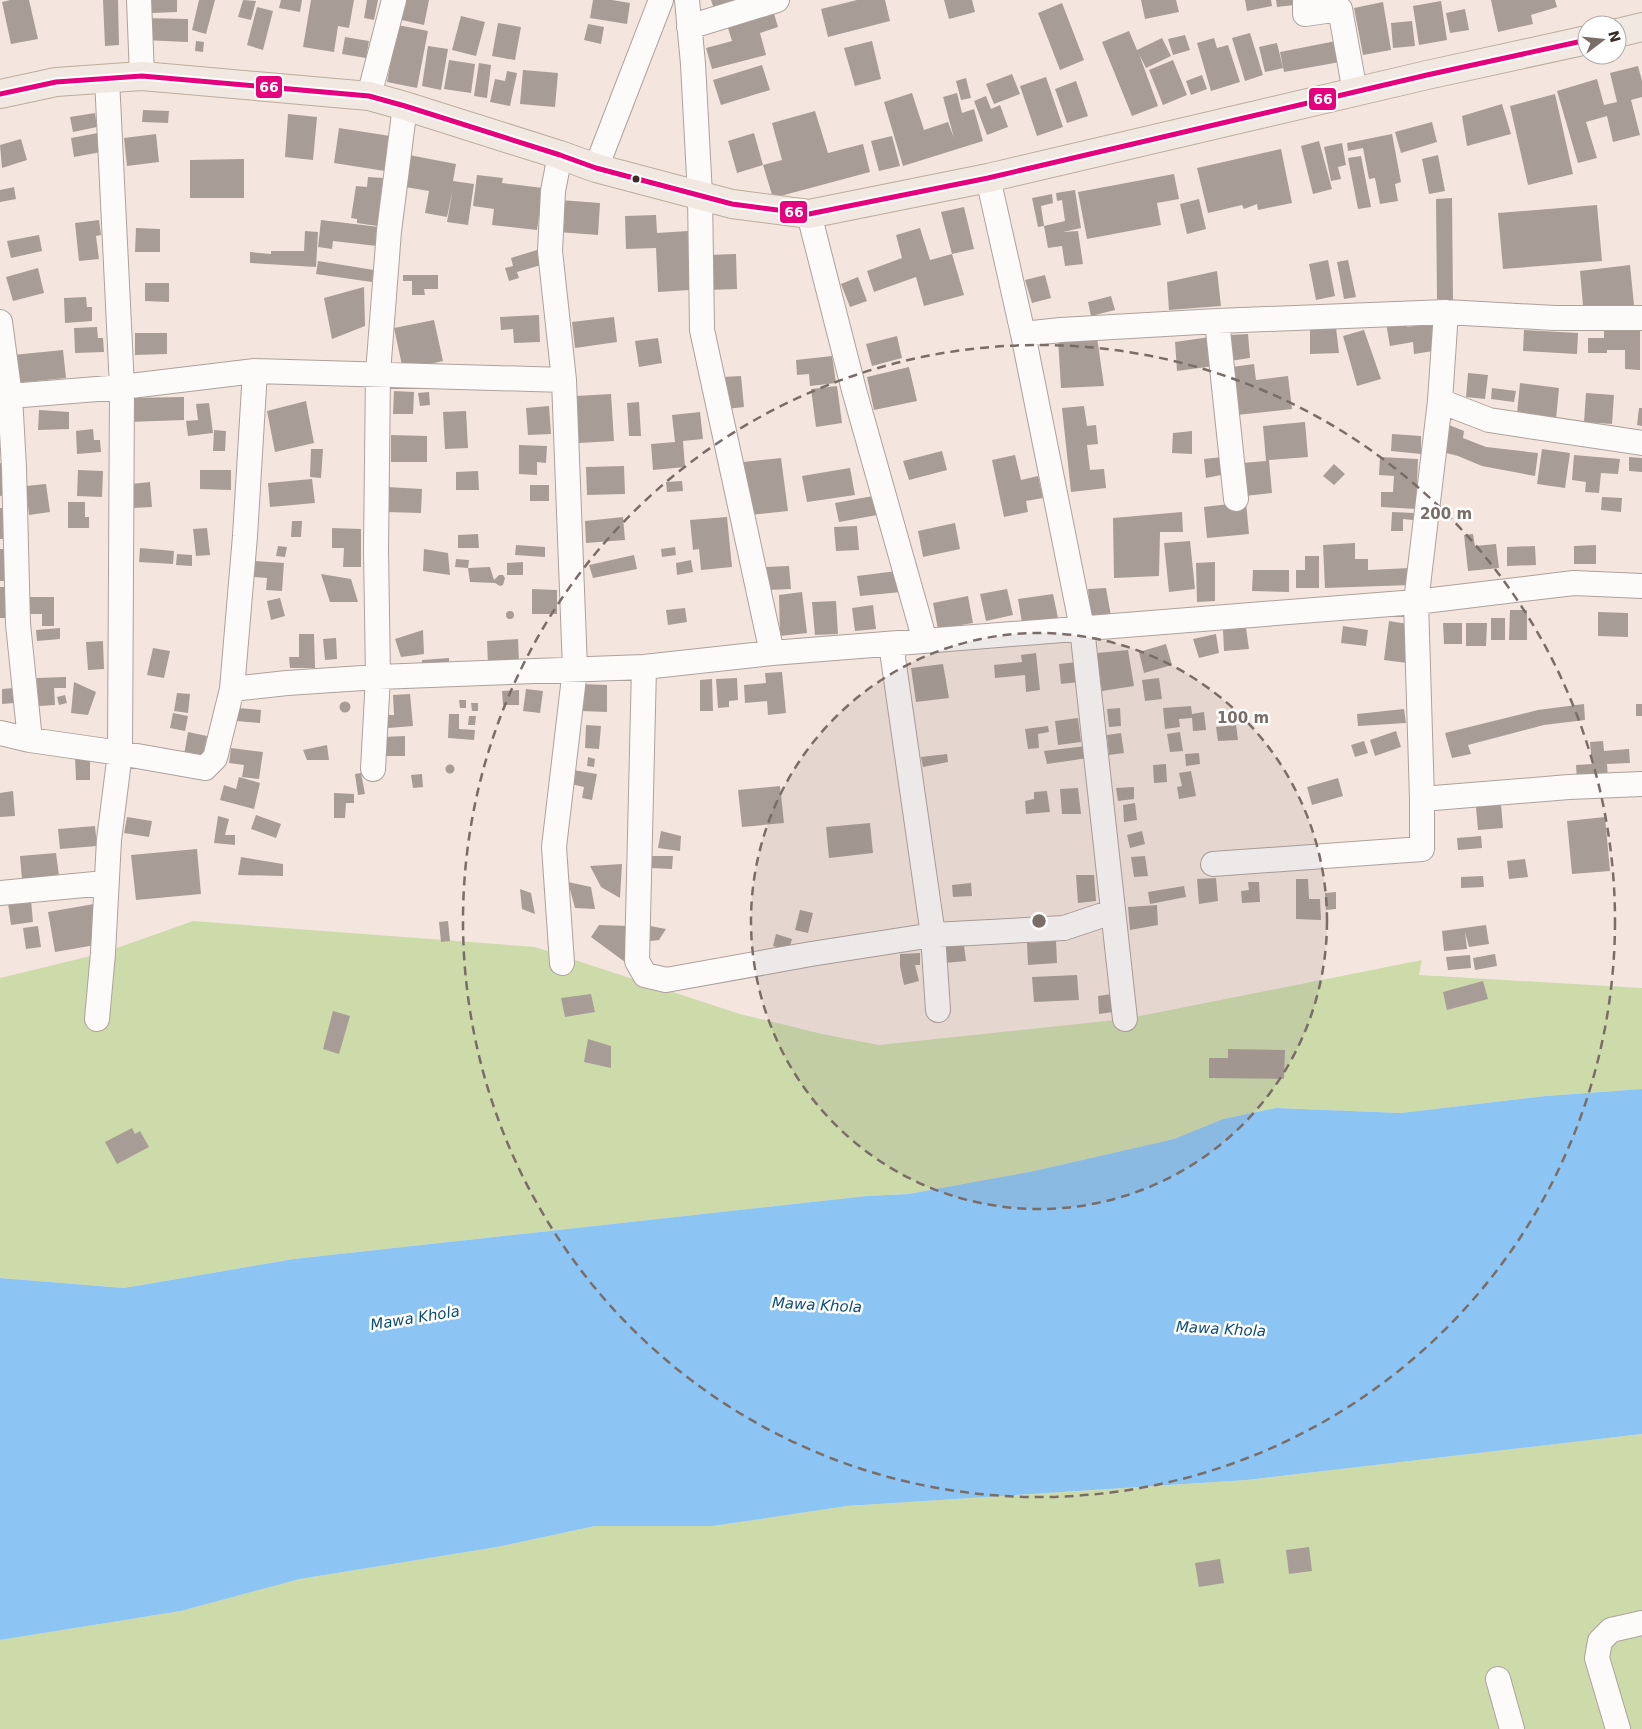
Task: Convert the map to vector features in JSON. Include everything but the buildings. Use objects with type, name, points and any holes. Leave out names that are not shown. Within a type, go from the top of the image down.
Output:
[{"type":"main road","points":[[1627,31],[1642,27]]},
{"type":"main road","points":[[0,94],[56,82],[142,76],[369,96],[560,155],[596,168],[732,204],[809,214],[988,178],[1577,42]]},
{"type":"street","points":[[139,0],[142,76]]},
{"type":"street","points":[[369,96],[394,0]]},
{"type":"street","points":[[596,168],[661,0]]},
{"type":"street","points":[[687,0],[693,64],[700,195],[702,330],[772,653]]},
{"type":"street","points":[[689,27],[777,0]]},
{"type":"street","points":[[1304,0],[1305,14],[1340,9],[1355,92]]},
{"type":"street","points":[[97,1019],[103,953],[105,882],[120,753],[122,387],[107,79]]},
{"type":"street","points":[[373,769],[378,677],[376,550],[378,373],[389,231],[405,106]]},
{"type":"street","points":[[560,155],[553,191],[550,251],[564,380],[575,670],[554,847],[562,963]]},
{"type":"street","points":[[988,178],[1024,334],[1082,628],[1124,1019]]},
{"type":"street","points":[[809,214],[854,390],[925,641]]},
{"type":"street","points":[[1024,334],[1061,330],[1217,321],[1446,312],[1555,318],[1642,318]]},
{"type":"street","points":[[1213,864],[1422,848],[1416,602],[1440,401],[1446,312]]},
{"type":"street","points":[[1217,321],[1236,499]]},
{"type":"street","points":[[0,322],[5,396],[14,468],[18,624],[30,740]]},
{"type":"street","points":[[0,734],[205,768],[215,758],[232,689],[245,536],[255,370]]},
{"type":"street","points":[[5,396],[122,387],[255,370],[564,380]]},
{"type":"street","points":[[1440,401],[1489,420],[1642,443]]},
{"type":"street","points":[[232,689],[286,683],[378,677],[644,667],[772,653],[1416,602],[1574,583],[1642,586]]},
{"type":"street","points":[[891,644],[933,936],[938,1010]]},
{"type":"street","points":[[644,667],[636,961],[645,975],[666,980],[811,954],[933,936],[1064,928],[1112,912]]},
{"type":"street","points":[[1422,799],[1569,787],[1642,784]]},
{"type":"street","points":[[0,893],[105,882]]},
{"type":"street","points":[[1618,1729],[1597,1658],[1600,1641],[1611,1630],[1642,1623]]},
{"type":"street","points":[[1498,1679],[1512,1729]]},
{"type":"green space","points":[[193,921],[535,947],[740,1014],[822,1034],[879,1045],[1125,1019],[1422,960],[1419,975],[1642,988],[1642,1089],[1546,1096],[1401,1113],[1276,1108],[1223,1119],[1174,1139],[1034,1171],[908,1194],[867,1196],[294,1259],[124,1288],[0,1278],[0,978],[103,953]]},
{"type":"green space","points":[[1642,1434],[1642,1729],[0,1729],[0,1640],[181,1611],[300,1579],[497,1547],[595,1526],[713,1526],[847,1506],[1247,1480]]},
{"type":"water","name":"Mawa Khola","points":[[1642,1089],[1642,1434],[1247,1480],[847,1506],[713,1526],[595,1526],[497,1547],[300,1579],[181,1611],[0,1640],[0,1278],[124,1288],[294,1259],[867,1196],[908,1194],[1034,1171],[1174,1139],[1223,1119],[1276,1108],[1401,1113],[1546,1096]]},
{"type":"transit line","name":"66","points":[[0,94],[56,82],[142,76],[369,96],[560,155],[596,168],[732,204],[809,214],[988,178],[1427,75],[1577,42]]}]
